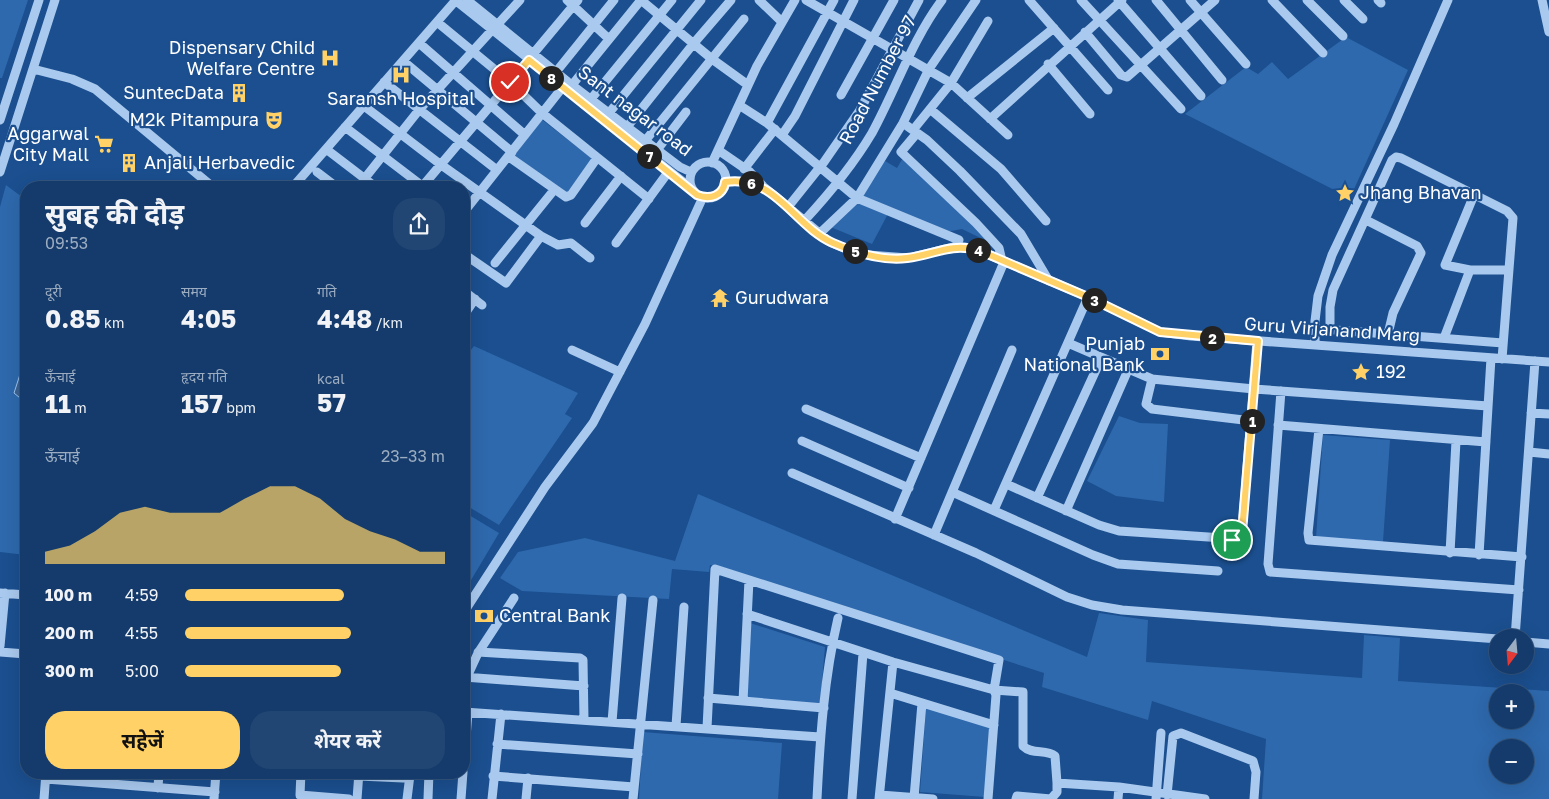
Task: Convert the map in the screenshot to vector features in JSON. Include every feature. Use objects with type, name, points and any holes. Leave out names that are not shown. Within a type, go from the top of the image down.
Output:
[{"type":"street","points":[[1,115],[39,0]]},
{"type":"street","points":[[0,172],[55,0]]},
{"type":"street","points":[[298,181],[456,0]]},
{"type":"street","name":"Sant nagar road","points":[[456,0],[494,27],[567,85],[692,189]]},
{"type":"street","name":"Sant nagar road","points":[[467,0],[479,4],[494,27]]},
{"type":"street","points":[[362,181],[418,110],[520,0]]},
{"type":"street","points":[[556,72],[614,0]]},
{"type":"street","points":[[470,204],[542,113],[609,40],[641,0],[712,59],[748,84]]},
{"type":"street","points":[[591,99],[672,0]]},
{"type":"street","points":[[609,113],[701,0]]},
{"type":"street","points":[[627,127],[731,0]]},
{"type":"street","points":[[759,0],[782,22]]},
{"type":"street","points":[[712,162],[748,84],[795,0]]},
{"type":"street","points":[[806,0],[951,83],[1008,135]]},
{"type":"street","points":[[767,123],[834,0]]},
{"type":"street","points":[[744,169],[795,116],[854,0]]},
{"type":"street","points":[[841,94],[894,0]]},
{"type":"street","points":[[788,207],[820,167],[860,110],[919,0]]},
{"type":"street","name":"Road Number 97","points":[[804,221],[838,182],[872,133],[908,58],[942,0]]},
{"type":"street","points":[[819,234],[857,198],[903,123],[929,69],[976,0]]},
{"type":"street","points":[[1029,0],[1108,90]]},
{"type":"street","points":[[1082,0],[1182,110]]},
{"type":"street","points":[[1156,0],[1222,80]]},
{"type":"street","points":[[1190,0],[1246,64]]},
{"type":"street","points":[[1085,32],[1123,77],[1127,77],[1215,0]]},
{"type":"street","points":[[1272,0],[1323,53]]},
{"type":"street","points":[[1308,0],[1343,36]]},
{"type":"street","points":[[1344,0],[1362,19]]},
{"type":"street","points":[[1315,345],[1318,296],[1332,255],[1394,124],[1448,0]]},
{"type":"street","points":[[1542,0],[1549,32]]},
{"type":"street","points":[[990,119],[1048,64],[1120,1],[1201,96]]},
{"type":"street","points":[[427,181],[531,57],[573,2],[593,26],[609,40]]},
{"type":"street","points":[[645,141],[744,20]]},
{"type":"street","points":[[896,519],[1003,261],[998,248],[976,223],[901,152],[930,109],[951,83],[988,21]]},
{"type":"street","points":[[437,22],[510,82],[542,113],[649,199]]},
{"type":"street","points":[[967,98],[1054,28]]},
{"type":"street","points":[[419,43],[492,104],[525,135]]},
{"type":"street","name":"Sant nagar road","points":[[531,57],[556,72],[567,85],[591,99],[680,167],[691,172]]},
{"type":"street","points":[[403,61],[476,122],[510,154],[566,198],[569,197],[597,158]]},
{"type":"street","points":[[1048,64],[1090,114]]},
{"type":"street","points":[[33,69],[72,79],[94,89],[206,181]]},
{"type":"street","points":[[384,82],[497,170]]},
{"type":"street","points":[[739,105],[779,132],[857,198],[959,240]]},
{"type":"street","points":[[364,106],[463,181]]},
{"type":"street","points":[[930,109],[1001,169],[1046,221]]},
{"type":"street","points":[[657,150],[686,112]]},
{"type":"street","points":[[903,123],[915,131],[960,171],[1021,234],[1050,281]]},
{"type":"street","points":[[345,127],[415,181]]},
{"type":"street","points":[[326,149],[368,181]]},
{"type":"street","name":"Guru Virjanand Marg","points":[[718,150],[744,169],[819,234],[830,242],[844,248],[875,256],[908,258],[953,247],[964,247],[1003,261],[1088,297],[1160,332],[1549,362]]},
{"type":"street","points":[[1502,359],[1512,215],[1396,157],[1392,160],[1333,290],[1329,325],[1335,330],[1503,343]]},
{"type":"street","points":[[712,162],[723,171],[725,182],[722,191],[717,195],[703,197],[692,189],[691,172],[698,164],[712,162]]},
{"type":"street","points":[[616,243],[669,171]]},
{"type":"street","points":[[317,172],[329,181]]},
{"type":"street","points":[[585,223],[621,176]]},
{"type":"street","name":"Guru Virjanand Marg","points":[[725,182],[746,181],[765,188]]},
{"type":"street","points":[[470,186],[541,236],[558,244],[571,243],[590,258]]},
{"type":"street","points":[[495,263],[554,190]]},
{"type":"street","points":[[1474,195],[1445,263],[1450,268],[1508,270]]},
{"type":"street","points":[[470,603],[545,488],[593,423],[645,324],[703,197]]},
{"type":"street","points":[[1366,220],[1417,246],[1421,253],[1393,313],[1388,334]]},
{"type":"street","points":[[470,258],[501,281],[506,282],[541,236]]},
{"type":"street","points":[[1444,338],[1470,270]]},
{"type":"street","points":[[470,296],[478,302],[470,309]]},
{"type":"street","points":[[994,510],[1088,297]]},
{"type":"street","points":[[1006,484],[1099,525],[1135,534],[1238,539],[1242,532],[1258,341]]},
{"type":"street","points":[[1068,344],[1152,379],[1254,389],[1488,406]]},
{"type":"street","points":[[572,350],[620,372]]},
{"type":"street","points":[[934,535],[1012,350]]},
{"type":"street","points":[[1479,555],[1491,358]]},
{"type":"street","points":[[1037,498],[1101,359]]},
{"type":"street","points":[[1516,629],[1535,362]]},
{"type":"street","points":[[1066,511],[1128,370]]},
{"type":"street","points":[[1152,379],[1146,404],[1152,409],[1252,421]]},
{"type":"street","points":[[1281,391],[1268,564],[1270,572],[1519,590]]},
{"type":"street","points":[[806,409],[922,458]]},
{"type":"street","points":[[1531,413],[1549,414]]},
{"type":"street","points":[[1278,425],[1486,442]]},
{"type":"street","points":[[1319,429],[1308,533],[1309,540],[1450,553],[1522,557]]},
{"type":"street","points":[[802,441],[909,488]]},
{"type":"street","points":[[1450,553],[1456,441]]},
{"type":"street","points":[[1529,452],[1549,454]]},
{"type":"street","points":[[792,472],[1067,597],[1092,605],[1122,610],[1489,638]]},
{"type":"street","points":[[952,492],[1093,555],[1118,564],[1218,571]]},
{"type":"street","points":[[707,728],[715,570],[999,660],[994,690],[996,694],[988,799]]},
{"type":"street","points":[[743,701],[749,580]]},
{"type":"street","points":[[0,646],[2,593],[20,594]]},
{"type":"street","points":[[470,597],[474,597]]},
{"type":"street","points":[[470,667],[514,598]]},
{"type":"street","points":[[612,722],[622,598]]},
{"type":"street","points":[[633,799],[653,600]]},
{"type":"street","points":[[676,726],[684,608]]},
{"type":"street","points":[[747,614],[893,662],[994,690],[1023,692],[1023,746],[1027,750],[1052,753],[1055,756],[1057,783],[1055,796],[1051,799],[1023,794],[1017,796],[1016,799]]},
{"type":"street","points":[[817,799],[820,737],[838,618]]},
{"type":"street","points":[[1534,643],[1549,644]]},
{"type":"street","points":[[0,652],[20,654]]},
{"type":"street","points":[[478,652],[580,658],[583,660],[584,720]]},
{"type":"street","points":[[852,799],[863,652]]},
{"type":"street","points":[[893,662],[880,797],[933,799]]},
{"type":"street","points":[[470,677],[584,686]]},
{"type":"street","points":[[890,694],[994,725]]},
{"type":"street","points":[[708,698],[824,708]]},
{"type":"street","points":[[914,798],[922,703]]},
{"type":"street","points":[[470,712],[820,737]]},
{"type":"street","points":[[492,799],[501,714]]},
{"type":"street","points":[[1156,796],[1161,733]]},
{"type":"street","points":[[1167,795],[1173,736],[1181,733],[1253,761],[1256,772],[1254,799]]},
{"type":"street","points":[[497,744],[638,754]]},
{"type":"street","points":[[493,776],[634,787]]},
{"type":"street","points":[[526,799],[528,778]]},
{"type":"street","points":[[44,799],[46,779]]},
{"type":"street","points":[[74,779],[214,796],[215,779]]},
{"type":"street","points":[[158,788],[159,779]]},
{"type":"street","points":[[301,779],[300,795],[349,799]]},
{"type":"street","points":[[357,799],[359,779]]},
{"type":"street","points":[[407,799],[409,779]]},
{"type":"street","points":[[428,799],[429,779]]},
{"type":"street","points":[[461,799],[462,779]]},
{"type":"street","points":[[1057,783],[1119,787],[1156,796],[1167,795],[1205,799]]},
{"type":"street","points":[[1118,799],[1119,787]]},
{"type":"shaded area","points":[[0,0],[28,0],[2,78],[0,78]]},
{"type":"shaded area","points":[[1346,37],[1408,70],[1350,198],[1185,114],[1246,67],[1258,74],[1272,62],[1288,79]]},
{"type":"shaded area","points":[[541,119],[593,159],[566,194],[514,155]]},
{"type":"shaded area","points":[[904,156],[993,244],[962,229],[940,233],[889,212],[872,244],[828,226],[885,161],[897,168]]},
{"type":"shaded area","points":[[6,185],[20,196],[20,554],[0,552],[0,207]]},
{"type":"shaded area","points":[[474,346],[578,393],[565,414],[572,418],[499,525],[470,508],[470,351]]},
{"type":"shaded area","points":[[20,374],[20,398],[14,393]]},
{"type":"shaded area","points":[[1119,416],[1140,423],[1168,424],[1164,502],[1116,496],[1087,481]]},
{"type":"shaded area","points":[[1323,435],[1390,440],[1383,542],[1316,538]]},
{"type":"shaded area","points":[[698,494],[1087,657],[1099,613],[1148,620],[1146,662],[1362,678],[1364,635],[1400,638],[1398,681],[1489,687],[1489,729],[1534,729],[1534,690],[1549,691],[1549,799],[1262,799],[1266,739],[1152,701],[1148,720],[1042,687],[1044,673],[710,565],[709,572],[672,569],[669,599],[522,591],[500,578],[518,552],[585,538],[675,561]]},
{"type":"shaded area","points":[[470,516],[499,533],[470,582]]},
{"type":"shaded area","points":[[750,623],[825,647],[820,706],[746,700]]},
{"type":"shaded area","points":[[926,708],[990,727],[985,797],[920,792]]},
{"type":"shaded area","points":[[643,732],[782,743],[778,799],[639,799]]},
{"type":"place","name":"Dispensary Child Welfare Centre","points":[[330,58]]},
{"type":"place","name":"Saransh Hospital","points":[[401,75]]},
{"type":"place","name":"SuntecData","points":[[239,93]]},
{"type":"place","name":"M2k Pitampura","points":[[274,120]]},
{"type":"place","name":"Aggarwal City Mall","points":[[104,144]]},
{"type":"place","name":"Anjali Herbavedic","points":[[129,163]]},
{"type":"place","name":"Jhang Bhavan","points":[[1345,193]]},
{"type":"place","name":"Gurudwara","points":[[720,298]]},
{"type":"place","name":"Punjab National Bank","points":[[1160,354]]},
{"type":"place","name":"192","points":[[1361,372]]},
{"type":"place","name":"Central Bank","points":[[484,616]]},
{"type":"route","points":[[510,82],[529,60],[692,189],[697,195],[711,198],[722,191],[725,182],[734,180],[746,181],[765,188],[819,234],[830,242],[844,248],[868,255],[890,258],[908,258],[953,247],[978,250],[1088,297],[1160,332],[1175,335],[1258,341],[1242,532],[1238,539],[1232,540]]}]
